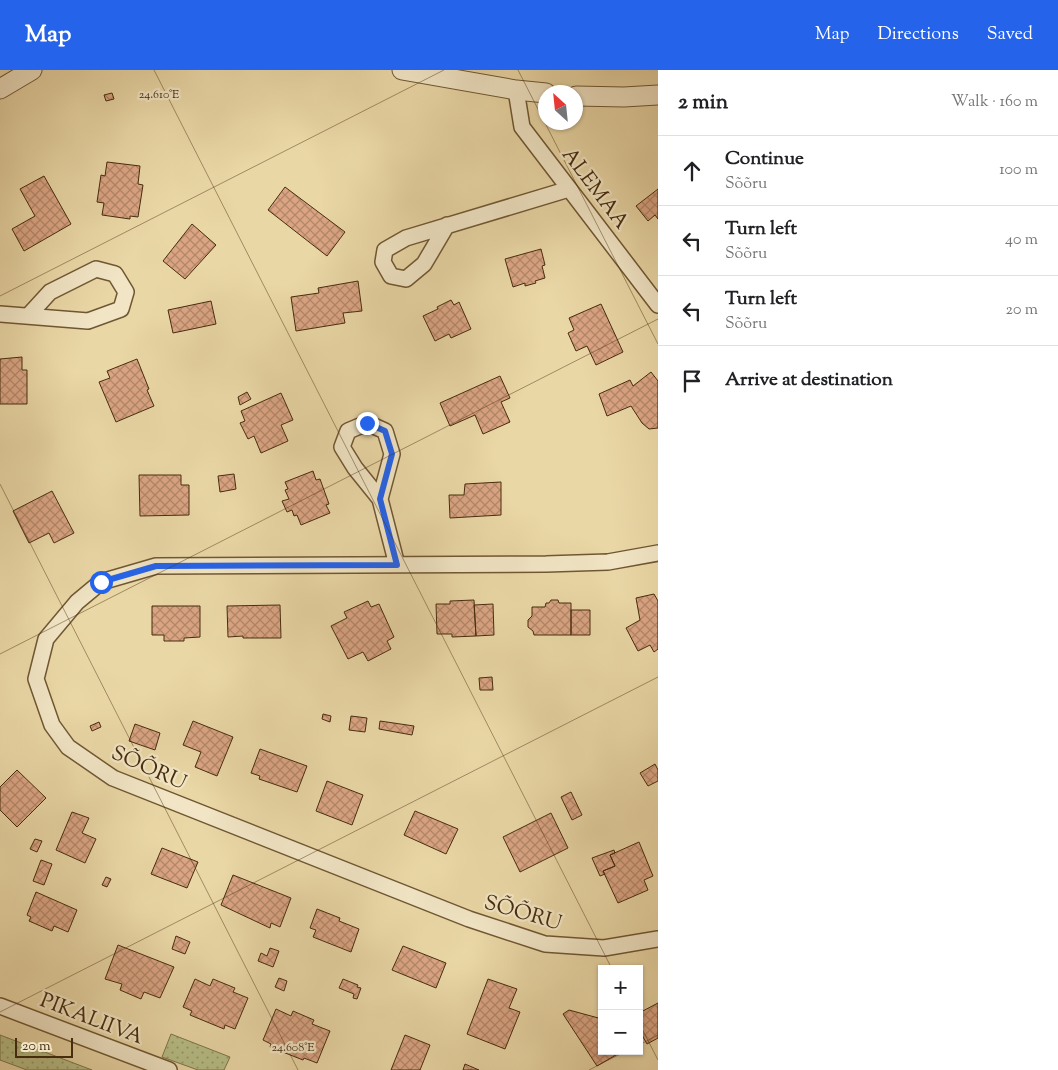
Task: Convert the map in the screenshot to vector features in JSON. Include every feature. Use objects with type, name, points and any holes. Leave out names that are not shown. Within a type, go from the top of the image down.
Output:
[{"type":"street","points":[[0,89],[32,70]]},
{"type":"street","points":[[402,70],[538,92]]},
{"type":"street","name":"ALEMAA","points":[[516,90],[522,127],[658,305]]},
{"type":"street","points":[[583,96],[658,95]]},
{"type":"street","points":[[447,225],[569,189]]},
{"type":"street","points":[[0,314],[88,321],[121,309],[126,292],[115,274],[96,268],[50,292],[28,316]]},
{"type":"street","points":[[380,499],[392,454],[385,431],[367,423],[348,431],[342,447],[354,468],[380,499],[397,565]]},
{"type":"street","name":"SÕÕRU","points":[[658,553],[608,562],[546,564],[156,566],[101,582],[77,602],[46,639],[36,679],[52,725],[68,747],[113,778],[469,919],[545,944],[604,948],[658,939]]},
{"type":"street","name":"PIKALIIVA","points":[[0,1006],[168,1070]]},
{"type":"green space","points":[[171,1034],[230,1057],[224,1070],[198,1070],[162,1057]]},
{"type":"green space","points":[[0,1035],[92,1070],[27,1070],[0,1060]]},
{"type":"building","points":[[112,93],[114,99],[106,101],[104,95]]},
{"type":"building","points":[[107,162],[140,166],[138,184],[143,185],[138,217],[130,216],[130,219],[102,215],[104,203],[97,202],[101,175],[105,176]]},
{"type":"building","points":[[44,176],[71,224],[24,251],[12,229],[35,216],[20,189]]},
{"type":"building","points":[[285,187],[345,232],[327,256],[268,210]]},
{"type":"building","points":[[658,189],[658,219],[655,215],[648,221],[636,206]]},
{"type":"building","points":[[192,224],[216,245],[185,279],[163,261]]},
{"type":"building","points":[[541,249],[545,265],[542,266],[545,278],[535,281],[536,283],[525,286],[525,283],[513,287],[505,259]]},
{"type":"building","points":[[358,281],[362,311],[343,313],[345,323],[296,331],[291,297],[319,293],[318,288]]},
{"type":"building","points":[[451,300],[454,305],[459,302],[471,329],[451,338],[449,334],[435,341],[423,316]]},
{"type":"building","points":[[211,301],[216,324],[173,333],[168,310]]},
{"type":"building","points":[[601,304],[623,352],[596,365],[587,346],[576,351],[568,333],[574,330],[569,318]]},
{"type":"building","points":[[22,357],[22,370],[27,370],[27,404],[0,404],[0,359]]},
{"type":"building","points":[[137,359],[154,406],[116,422],[99,382],[110,378],[107,371]]},
{"type":"building","points":[[651,372],[658,381],[658,428],[649,429],[642,423],[631,406],[607,416],[599,394],[630,380],[633,386]]},
{"type":"building","points":[[500,376],[510,398],[501,402],[510,422],[483,434],[475,415],[450,426],[440,403]]},
{"type":"building","points":[[247,392],[251,399],[240,405],[238,397]]},
{"type":"building","points":[[281,393],[293,420],[281,425],[288,441],[261,453],[254,436],[248,439],[240,423],[245,421],[241,411]]},
{"type":"building","points":[[313,471],[316,480],[320,479],[329,504],[326,505],[330,513],[301,525],[297,515],[294,516],[292,510],[287,512],[282,501],[289,499],[285,490],[288,489],[285,482]]},
{"type":"building","points":[[234,474],[236,489],[220,492],[218,476]]},
{"type":"building","points":[[139,475],[181,475],[181,485],[189,485],[189,515],[140,516]]},
{"type":"building","points":[[501,482],[501,515],[450,518],[449,495],[464,495],[465,484]]},
{"type":"building","points":[[52,491],[74,533],[54,543],[49,533],[29,543],[13,511]]},
{"type":"building","points":[[654,594],[658,601],[658,649],[654,652],[650,645],[638,651],[626,628],[640,620],[636,598]]},
{"type":"building","points":[[474,600],[476,636],[452,637],[452,634],[437,634],[436,604],[450,604],[450,601]]},
{"type":"building","points":[[551,600],[558,600],[559,603],[571,603],[571,635],[534,635],[533,631],[528,627],[528,620],[532,616],[532,607],[545,607],[546,603],[549,603]]},
{"type":"building","points":[[368,601],[371,607],[379,604],[394,637],[387,641],[391,649],[368,661],[363,652],[348,659],[331,626],[347,618],[344,612]]},
{"type":"building","points":[[493,604],[494,635],[476,636],[474,605]]},
{"type":"building","points":[[280,605],[281,638],[228,637],[227,606]]},
{"type":"building","points":[[152,606],[200,606],[200,637],[184,638],[184,641],[164,641],[164,635],[152,635]]},
{"type":"building","points":[[571,610],[590,610],[590,635],[571,635]]},
{"type":"building","points":[[492,677],[493,690],[480,690],[479,678]]},
{"type":"building","points":[[323,714],[331,716],[330,722],[322,719]]},
{"type":"building","points":[[351,716],[367,718],[365,732],[349,730]]},
{"type":"building","points":[[193,721],[233,737],[217,776],[195,767],[201,752],[183,745]]},
{"type":"building","points":[[380,721],[414,726],[412,735],[379,729]]},
{"type":"building","points":[[99,722],[101,727],[92,731],[90,726]]},
{"type":"building","points":[[135,724],[160,733],[155,750],[129,741]]},
{"type":"building","points":[[260,749],[307,766],[297,792],[259,779],[260,776],[251,773]]},
{"type":"building","points":[[655,764],[658,770],[658,781],[648,786],[640,773]]},
{"type":"building","points":[[17,770],[46,798],[17,827],[0,810],[0,787]]},
{"type":"building","points":[[327,781],[363,795],[352,825],[316,811]]},
{"type":"building","points":[[571,792],[582,815],[572,820],[561,797]]},
{"type":"building","points":[[415,811],[458,829],[446,854],[404,835]]},
{"type":"building","points":[[72,812],[89,818],[82,833],[96,839],[85,863],[56,850]]},
{"type":"building","points":[[551,813],[568,848],[520,872],[503,837]]},
{"type":"building","points":[[35,839],[42,841],[37,852],[30,849]]},
{"type":"building","points":[[639,842],[653,876],[644,880],[648,890],[618,903],[603,871],[615,866],[610,855]]},
{"type":"building","points":[[162,848],[198,862],[187,888],[151,874]]},
{"type":"building","points":[[614,850],[615,853],[610,855],[615,866],[603,871],[605,874],[600,876],[592,858]]},
{"type":"building","points":[[41,860],[52,864],[44,885],[33,881]]},
{"type":"building","points":[[233,875],[291,898],[280,927],[271,923],[270,928],[221,905]]},
{"type":"building","points":[[106,877],[111,879],[107,887],[102,885]]},
{"type":"building","points":[[36,892],[77,910],[68,932],[54,926],[52,931],[29,921],[31,917],[27,915]]},
{"type":"building","points":[[317,909],[340,918],[339,921],[359,929],[351,952],[313,937],[316,930],[310,928]]},
{"type":"building","points":[[176,936],[190,942],[185,954],[172,949]]},
{"type":"building","points":[[118,945],[174,967],[160,998],[144,992],[141,999],[120,990],[122,984],[105,979]]},
{"type":"building","points":[[403,946],[446,963],[436,988],[392,970]]},
{"type":"building","points":[[270,948],[279,951],[273,967],[258,961],[261,953],[267,956]]},
{"type":"building","points":[[279,978],[287,981],[284,991],[275,987]]},
{"type":"building","points":[[195,979],[210,986],[213,979],[235,988],[233,992],[248,998],[235,1029],[225,1025],[224,1029],[190,1015],[192,1011],[183,1007]]},
{"type":"building","points":[[343,979],[361,988],[357,999],[353,998],[354,994],[339,988]]},
{"type":"building","points":[[488,979],[517,989],[509,1008],[520,1012],[505,1049],[467,1034]]},
{"type":"building","points":[[658,1003],[658,1038],[647,1044],[643,1037],[643,1011]]},
{"type":"building","points":[[276,1009],[291,1016],[293,1011],[314,1020],[312,1024],[330,1031],[317,1063],[304,1058],[303,1060],[270,1047],[271,1044],[263,1040]]},
{"type":"building","points":[[569,1010],[598,1018],[598,1055],[616,1055],[597,1066],[563,1014]]},
{"type":"building","points":[[405,1035],[430,1045],[420,1070],[391,1070]]},
{"type":"building","points":[[465,1064],[479,1070],[463,1070]]},
{"type":"route","points":[[101,582],[156,566],[397,565],[380,499],[392,454],[385,431],[367,423]]}]
